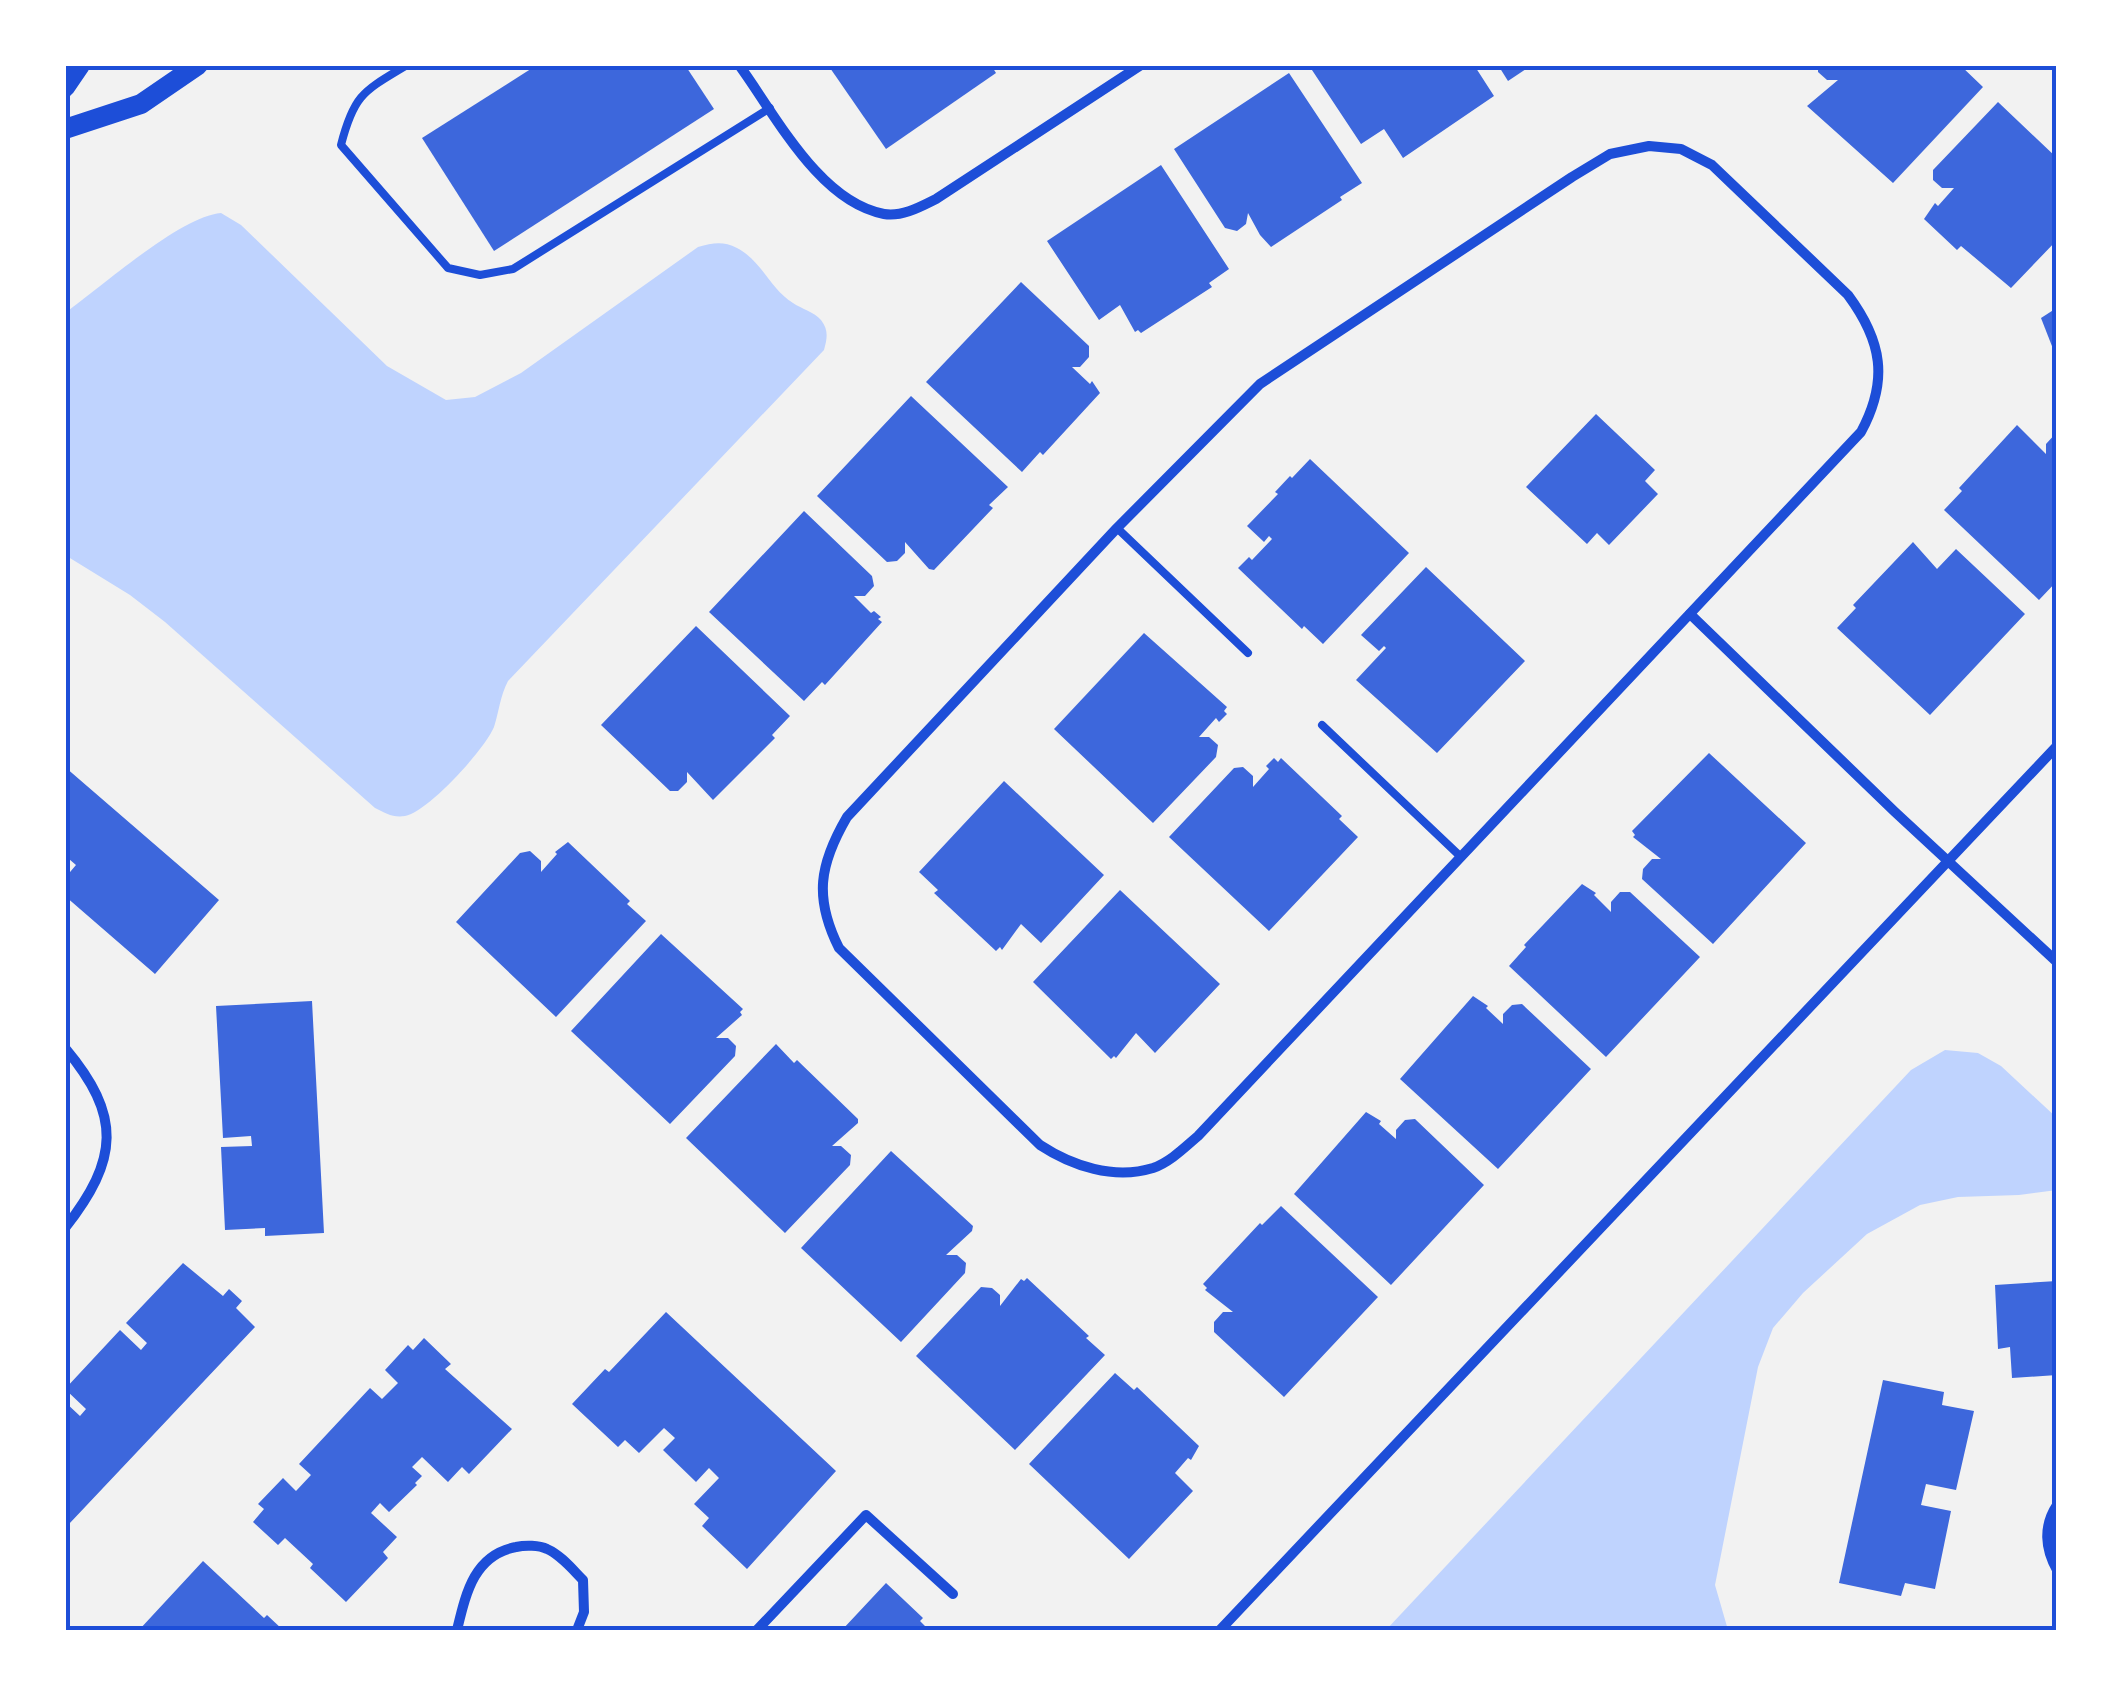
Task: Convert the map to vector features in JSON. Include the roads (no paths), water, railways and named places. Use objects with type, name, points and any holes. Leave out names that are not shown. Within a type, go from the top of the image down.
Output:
[{"type":"main road","points":[[65,87],[80,65]]},
{"type":"main road","points":[[65,130],[141,104],[198,65]]},
{"type":"street","points":[[739,65],[816,174],[850,201],[885,214],[909,212],[936,199],[1141,65]]},
{"type":"street","points":[[1649,146],[1681,149],[1712,166],[1848,295],[1876,343],[1878,388],[1862,432],[1211,1122],[1174,1157],[1154,1167],[1113,1171],[1072,1162],[1040,1145],[839,948],[824,906],[822,875],[830,845],[847,818],[1117,528],[1260,384],[1610,154],[1649,146]]},
{"type":"street","points":[[1690,614],[2057,962]]},
{"type":"street","points":[[1220,1630],[2057,746]]},
{"type":"street","points":[[65,1048],[100,1097],[107,1123],[106,1150],[98,1179],[65,1228]]},
{"type":"street","points":[[2057,1505],[2046,1530],[2048,1549],[2057,1570]]},
{"type":"street","points":[[757,1630],[866,1515],[953,1594]]},
{"type":"street","points":[[458,1630],[465,1596],[480,1566],[497,1550],[524,1545],[547,1548],[583,1580],[584,1612],[576,1630]]},
{"type":"lane","points":[[408,65],[375,85],[350,108],[341,145],[448,268],[480,276],[513,270],[770,108]]},
{"type":"lane","points":[[1117,528],[1248,654]]},
{"type":"lane","points":[[1322,724],[1461,857]]},
{"type":"water","points":[[221,213],[241,225],[387,366],[446,400],[475,397],[521,373],[698,247],[708,244],[727,244],[746,254],[785,297],[818,317],[825,327],[824,350],[508,681],[494,727],[480,750],[441,792],[405,816],[393,816],[375,808],[165,622],[65,555],[65,313],[164,239],[204,217]]},
{"type":"water","points":[[1945,1050],[1978,1053],[2001,1066],[2057,1118],[2057,1190],[1958,1197],[1920,1205],[1867,1234],[1803,1293],[1773,1328],[1758,1367],[1715,1585],[1728,1630],[1386,1630],[1911,1070]]}]
